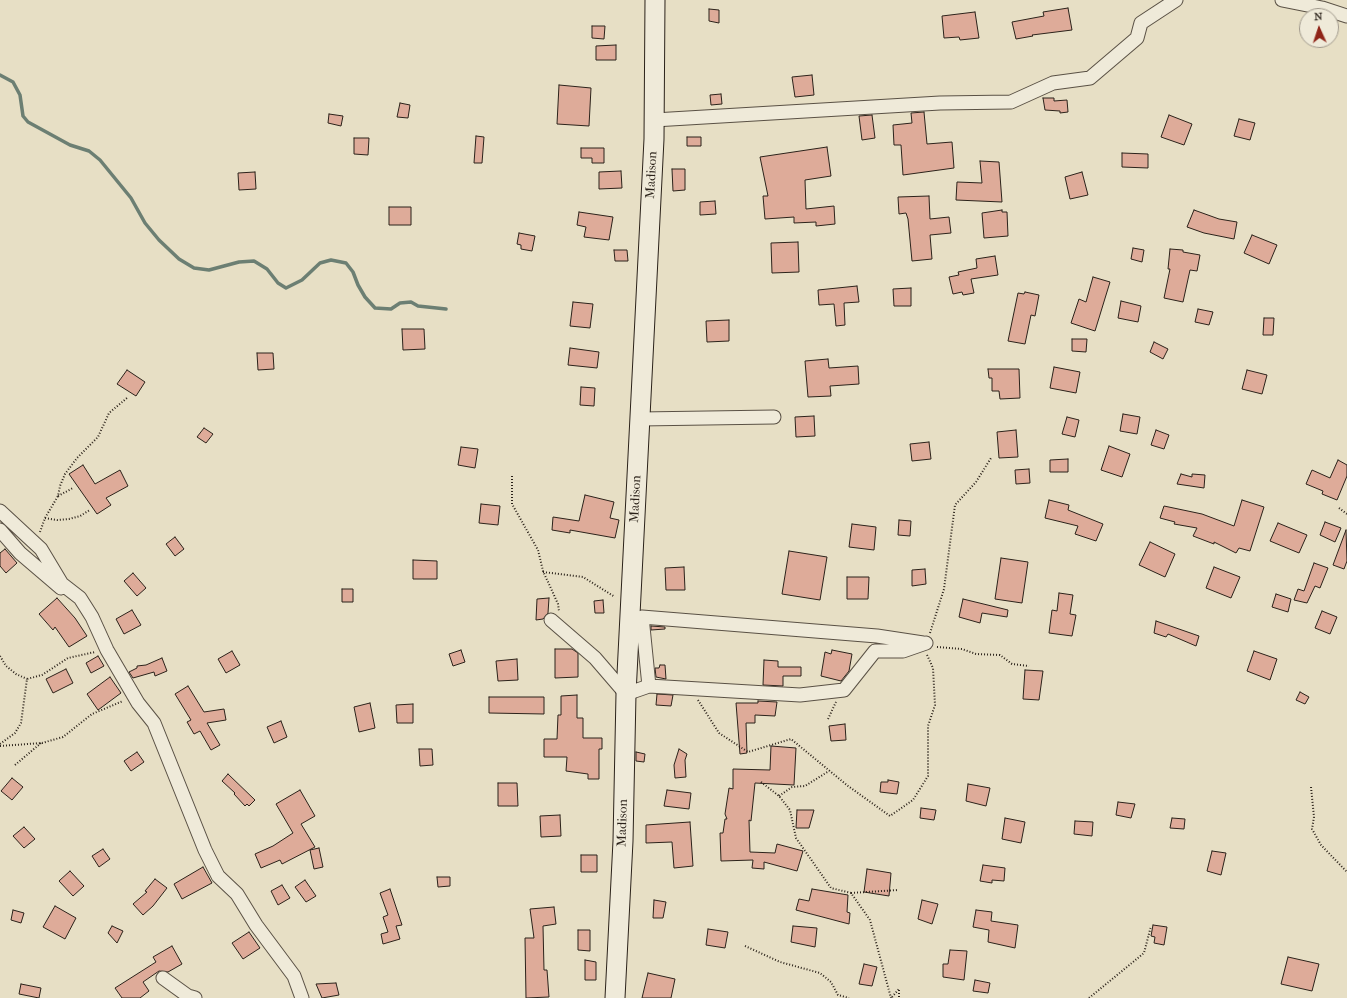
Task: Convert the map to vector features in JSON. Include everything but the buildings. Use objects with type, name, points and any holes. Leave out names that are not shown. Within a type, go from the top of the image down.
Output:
[{"type":"street","name":"Madison","points":[[615,998],[623,841],[626,694],[654,120],[655,0]]},
{"type":"street","points":[[654,120],[940,103],[1011,102],[1053,83],[1090,78],[1137,38],[1142,23],[1176,0]]},
{"type":"street","points":[[1282,0],[1322,8],[1347,16]]},
{"type":"street","points":[[640,419],[774,417]]},
{"type":"street","points":[[0,510],[41,549],[62,584],[80,598],[92,617],[107,650],[134,696],[154,723],[205,850],[218,876],[237,894],[256,925],[294,976],[302,998]]},
{"type":"street","points":[[0,530],[20,553],[52,582],[85,607]]},
{"type":"street","points":[[649,686],[642,617],[877,636],[926,643]]},
{"type":"street","points":[[551,620],[595,658],[626,694],[649,686],[800,695],[844,690],[875,651],[903,651],[926,643]]},
{"type":"street","points":[[163,978],[188,996],[195,998]]},
{"type":"path","points":[[41,549],[40,528],[58,496],[63,480],[77,458],[98,437],[108,413],[127,398]]},
{"type":"path","points":[[691,689],[719,733],[748,752],[791,739],[829,771],[890,816],[913,800],[928,776],[928,726],[935,705],[933,668],[927,656],[926,643],[944,589],[955,504],[976,482],[992,458]]},
{"type":"path","points":[[512,476],[512,504],[538,550],[543,571],[558,604],[562,630]]},
{"type":"path","points":[[58,496],[73,488]]},
{"type":"path","points":[[1339,508],[1347,514]]},
{"type":"path","points":[[45,518],[57,520],[69,519],[80,516],[90,510]]},
{"type":"path","points":[[543,571],[583,578],[630,605]]},
{"type":"path","points":[[926,643],[940,648],[962,649],[976,654],[1000,655],[1012,664],[1029,666]]},
{"type":"path","points":[[0,656],[6,666],[16,674],[27,679],[42,675],[68,658],[107,650]]},
{"type":"path","points":[[0,745],[15,733],[21,723],[27,679]]},
{"type":"path","points":[[828,719],[841,690]]},
{"type":"path","points":[[0,745],[42,743],[63,737],[92,714],[134,696]]},
{"type":"path","points":[[15,765],[42,743]]},
{"type":"path","points":[[779,796],[792,787],[806,786],[829,771]]},
{"type":"path","points":[[761,782],[779,796],[790,810],[796,838],[831,888],[851,893],[898,890]]},
{"type":"path","points":[[1311,788],[1314,817],[1312,829],[1321,844],[1347,872]]},
{"type":"path","points":[[851,893],[870,920],[892,998]]},
{"type":"path","points":[[1089,998],[1144,953],[1151,926]]},
{"type":"path","points":[[745,946],[780,962],[820,974],[831,982],[838,994],[849,998]]},
{"type":"path","points":[[892,998],[899,989],[899,998]]},
{"type":"waterway","points":[[0,75],[13,82],[20,95],[23,116],[28,122],[70,145],[89,151],[100,160],[131,198],[145,223],[159,240],[179,259],[194,268],[209,270],[239,262],[254,261],[267,269],[278,283],[286,288],[302,280],[320,263],[331,260],[346,263],[353,272],[365,297],[375,308],[391,309],[400,303],[411,302],[418,306],[446,309]]}]
